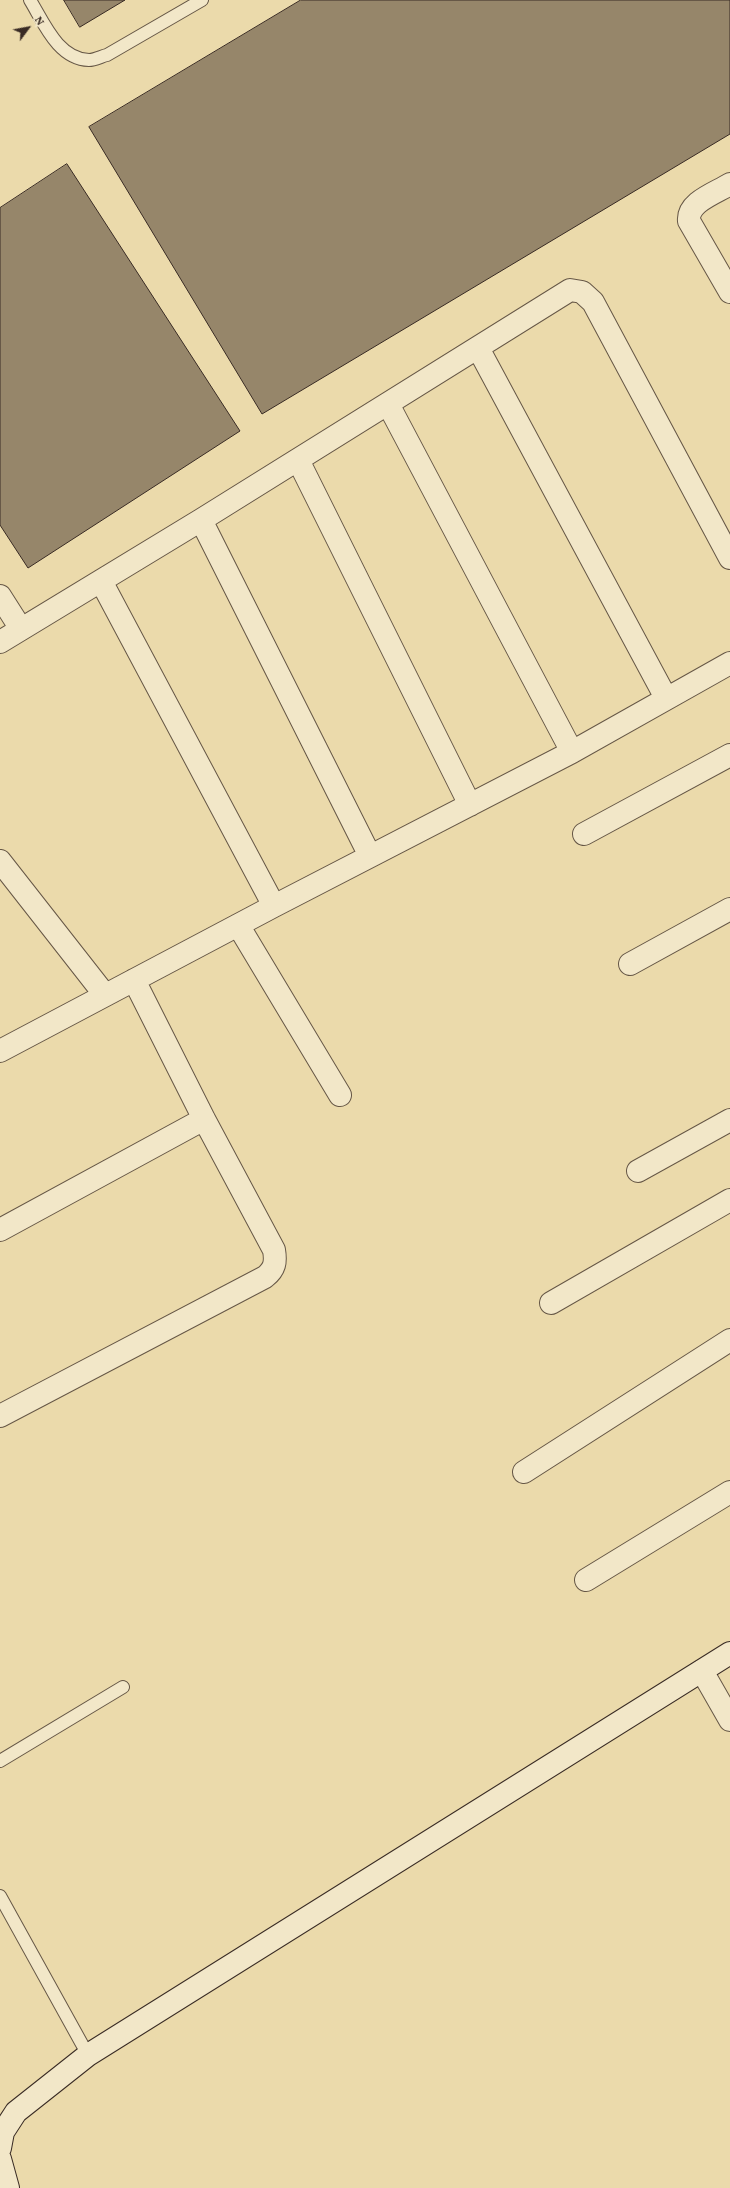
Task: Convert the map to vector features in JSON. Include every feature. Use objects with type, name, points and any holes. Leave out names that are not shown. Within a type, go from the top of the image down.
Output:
[{"type":"street","points":[[730,184],[693,206],[689,214],[690,221],[730,292]]},
{"type":"street","points":[[0,642],[201,520],[570,290],[582,292],[593,302],[730,558]]},
{"type":"street","points":[[478,348],[666,698]]},
{"type":"street","points":[[388,404],[572,752]]},
{"type":"street","points":[[298,460],[470,805]]},
{"type":"street","points":[[201,520],[370,856]]},
{"type":"street","points":[[101,581],[274,906]]},
{"type":"street","points":[[0,596],[21,629]]},
{"type":"street","points":[[0,1051],[274,906],[572,752],[730,663]]},
{"type":"street","points":[[584,834],[730,755]]},
{"type":"street","points":[[0,860],[105,995]]},
{"type":"street","points":[[630,964],[730,910]]},
{"type":"street","points":[[238,925],[340,1095]]},
{"type":"street","points":[[0,1416],[265,1277],[273,1271],[276,1261],[274,1250],[204,1119],[134,980]]},
{"type":"street","points":[[0,1230],[204,1119]]},
{"type":"street","points":[[638,1171],[730,1120]]},
{"type":"street","points":[[552,1303],[730,1200]]},
{"type":"street","points":[[524,1472],[730,1340]]},
{"type":"street","points":[[586,1580],[730,1492]]},
{"type":"street","points":[[0,2148],[3,2132],[16,2112],[88,2055],[730,1653]]},
{"type":"street","points":[[702,1671],[730,1720]]},
{"type":"street","points":[[0,2159],[8,2188]]},
{"type":"lane","points":[[30,0],[61,47],[75,57],[90,60],[107,55],[202,0]]},
{"type":"lane","points":[[0,1761],[123,1687]]},
{"type":"lane","points":[[0,1896],[88,2055]]},
{"type":"building","points":[[64,0],[125,0],[80,27]]},
{"type":"building","points":[[301,0],[730,0],[730,134],[262,414],[89,127]]},
{"type":"building","points":[[67,164],[240,431],[28,568],[0,525],[0,208]]}]
